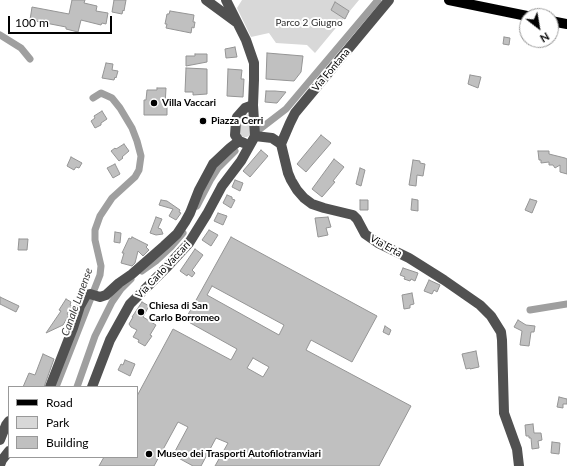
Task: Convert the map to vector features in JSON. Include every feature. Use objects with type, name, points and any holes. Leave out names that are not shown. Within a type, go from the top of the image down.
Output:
[{"type":"main road","points":[[449,0],[519,14]]},
{"type":"street","points":[[226,0],[250,48],[254,64],[253,106],[255,136],[272,138],[281,144]]},
{"type":"street","name":"Via Fontana","points":[[281,144],[295,113],[389,0]]},
{"type":"street","points":[[209,1],[228,17],[238,23]]},
{"type":"street","points":[[249,147],[239,140],[236,135],[236,121],[237,117],[245,108],[253,106]]},
{"type":"street","name":"Via Carlo Vaccari","points":[[92,386],[110,340],[130,304],[189,243],[222,186],[241,161],[255,136]]},
{"type":"street","points":[[50,386],[86,295],[102,296],[109,293],[177,234],[190,213],[199,190],[213,164],[239,140]]},
{"type":"street","name":"Via Erta","points":[[281,144],[288,173],[291,180],[304,198],[312,204],[353,215],[357,219],[365,234],[378,244],[409,258],[444,280],[480,305],[491,316],[501,332],[504,413],[517,449],[519,466]]},
{"type":"street","points":[[0,440],[8,423]]},
{"type":"street","points":[[0,465],[8,452]]},
{"type":"green space","name":"Parco 2 Giugno","points":[[242,0],[359,0],[315,53],[307,45],[276,43],[269,33],[251,37],[237,8]]},
{"type":"green space","points":[[245,114],[249,115],[251,134],[247,137],[241,136],[237,123]]},
{"type":"building","points":[[72,0],[85,0],[84,3],[97,6],[96,11],[108,13],[106,24],[102,23],[101,25],[81,20],[78,32],[66,29],[66,27],[30,20],[32,7],[69,14]]},
{"type":"building","points":[[114,0],[126,0],[122,14],[112,12]]},
{"type":"building","points":[[335,2],[349,11],[345,19],[331,10]]},
{"type":"building","points":[[170,11],[194,15],[194,28],[192,27],[191,33],[166,28],[167,24],[165,24],[167,14],[169,14]]},
{"type":"building","points":[[504,37],[510,38],[509,45],[503,44]]},
{"type":"building","points":[[235,47],[237,57],[226,58],[225,49]]},
{"type":"building","points":[[267,53],[303,56],[301,72],[294,81],[266,79]]},
{"type":"building","points":[[195,54],[207,54],[207,62],[186,66],[186,56],[195,56]]},
{"type":"building","points":[[106,63],[113,64],[112,70],[118,71],[114,80],[102,78]]},
{"type":"building","points":[[186,68],[207,69],[207,94],[193,95],[193,92],[185,92]]},
{"type":"building","points":[[228,69],[242,70],[241,79],[244,79],[243,97],[227,96]]},
{"type":"building","points":[[470,75],[481,77],[478,88],[468,84]]},
{"type":"building","name":"Villa Vaccari","points":[[157,88],[166,88],[165,106],[167,106],[167,115],[144,115],[144,100],[146,100],[147,90],[157,90]]},
{"type":"building","points":[[266,91],[286,92],[276,103],[265,102]]},
{"type":"building","points":[[102,111],[107,119],[95,128],[91,121],[95,118],[94,116]]},
{"type":"building","points":[[321,135],[331,143],[306,172],[297,164]]},
{"type":"building","points":[[124,144],[129,151],[119,161],[111,151]]},
{"type":"building","points":[[261,150],[268,156],[250,177],[243,171]]},
{"type":"building","points":[[538,151],[549,151],[549,154],[567,159],[567,174],[560,172],[560,165],[555,168],[553,165],[549,165],[549,162],[541,163],[541,160],[539,160]]},
{"type":"building","points":[[71,157],[82,163],[79,168],[76,167],[74,170],[67,166]]},
{"type":"building","points":[[334,159],[344,167],[333,181],[335,182],[322,197],[312,189]]},
{"type":"building","points":[[413,160],[420,161],[420,163],[425,164],[423,176],[417,175],[416,186],[409,185]]},
{"type":"building","points":[[115,164],[120,174],[113,178],[107,168]]},
{"type":"building","points":[[360,168],[365,170],[361,186],[356,184]]},
{"type":"building","points":[[235,180],[243,183],[240,191],[232,187]]},
{"type":"building","points":[[227,195],[235,200],[231,208],[223,203]]},
{"type":"building","points":[[412,199],[418,200],[418,211],[411,210]]},
{"type":"building","points":[[530,199],[537,201],[532,213],[525,210]]},
{"type":"building","points":[[161,200],[167,201],[180,210],[179,212],[181,213],[176,220],[169,216],[173,209],[159,205]]},
{"type":"building","points":[[360,200],[368,200],[368,210],[360,210]]},
{"type":"building","points":[[218,213],[227,216],[223,225],[214,221]]},
{"type":"building","points":[[156,217],[162,219],[158,228],[161,229],[163,234],[156,235],[150,233]]},
{"type":"building","points":[[328,217],[331,227],[326,228],[328,235],[318,237],[315,218]]},
{"type":"building","points":[[209,230],[218,235],[211,246],[202,240]]},
{"type":"building","points":[[115,232],[121,233],[120,243],[114,242]]},
{"type":"building","points":[[132,237],[148,245],[146,247],[149,250],[143,256],[138,251],[135,263],[132,266],[121,263],[124,253],[122,253],[129,238],[131,239]]},
{"type":"building","points":[[231,237],[377,316],[352,362],[311,340],[306,350],[411,406],[379,466],[215,466],[228,443],[216,438],[201,466],[193,466],[173,455],[188,427],[178,422],[154,466],[99,466],[103,458],[138,458],[138,394],[173,329],[231,360],[237,349],[185,320]],"holes":[[[212,286],[284,325],[279,335],[207,295]],[[253,358],[269,367],[263,377],[247,368]]]},
{"type":"building","points":[[19,239],[28,239],[27,250],[18,250]]},
{"type":"building","points":[[195,249],[203,255],[192,270],[195,273],[192,277],[188,274],[187,276],[180,271]]},
{"type":"building","points":[[403,268],[418,273],[415,281],[411,279],[410,281],[404,279],[405,277],[400,275]]},
{"type":"building","points":[[429,280],[440,285],[437,292],[434,290],[432,294],[424,291]]},
{"type":"building","points":[[412,293],[414,304],[410,305],[410,308],[404,309],[402,295]]},
{"type":"building","points":[[0,297],[19,306],[16,312],[0,304]]},
{"type":"building","points":[[66,299],[71,302],[70,305],[72,306],[67,314],[69,315],[63,325],[46,333],[61,311],[59,310]]},
{"type":"building","points":[[142,302],[149,306],[143,317],[156,325],[150,335],[152,336],[145,346],[133,337],[137,330],[129,324]]},
{"type":"building","points":[[518,320],[526,325],[535,326],[534,332],[531,332],[529,346],[520,345],[522,331],[514,327]]},
{"type":"building","points":[[385,326],[391,330],[389,335],[383,332]]},
{"type":"building","points":[[476,351],[479,367],[466,369],[462,354]]},
{"type":"building","points":[[43,354],[54,359],[44,386],[23,386],[29,373],[35,375]]},
{"type":"building","points":[[125,360],[135,364],[130,376],[118,370],[121,364],[123,365]]},
{"type":"building","points":[[559,397],[567,399],[567,404],[563,404],[563,408],[557,407]]},
{"type":"building","points":[[533,424],[534,433],[541,433],[542,440],[538,441],[539,448],[532,449],[531,438],[526,436],[525,425]]},
{"type":"building","points":[[552,442],[560,443],[559,454],[551,453]]},
{"type":"waterway","points":[[260,129],[286,109],[378,0]]},
{"type":"waterway","name":"Canale Lunense","points":[[0,35],[21,48],[30,59]]},
{"type":"waterway","name":"Canale Lunense","points":[[56,386],[100,275],[101,266],[95,240],[95,230],[100,216],[112,198],[135,177],[139,170],[141,156],[132,128],[112,98],[101,93],[93,98]]},
{"type":"waterway","points":[[197,206],[218,168],[235,151]]},
{"type":"waterway","points":[[142,271],[156,261],[183,233]]},
{"type":"waterway","points":[[77,386],[95,336],[112,302],[121,289],[131,279]]},
{"type":"waterway","name":"Canale Lunense","points":[[530,310],[567,304]]},
{"type":"place","name":"Villa Vaccari","points":[[154,103]]},
{"type":"place","name":"Piazza Cerri","points":[[203,121]]},
{"type":"place","name":"Chiesa di San Carlo Borromeo","points":[[141,312]]},
{"type":"place","name":"Museo dei Trasporti Autofilotranviari","points":[[149,454]]}]
